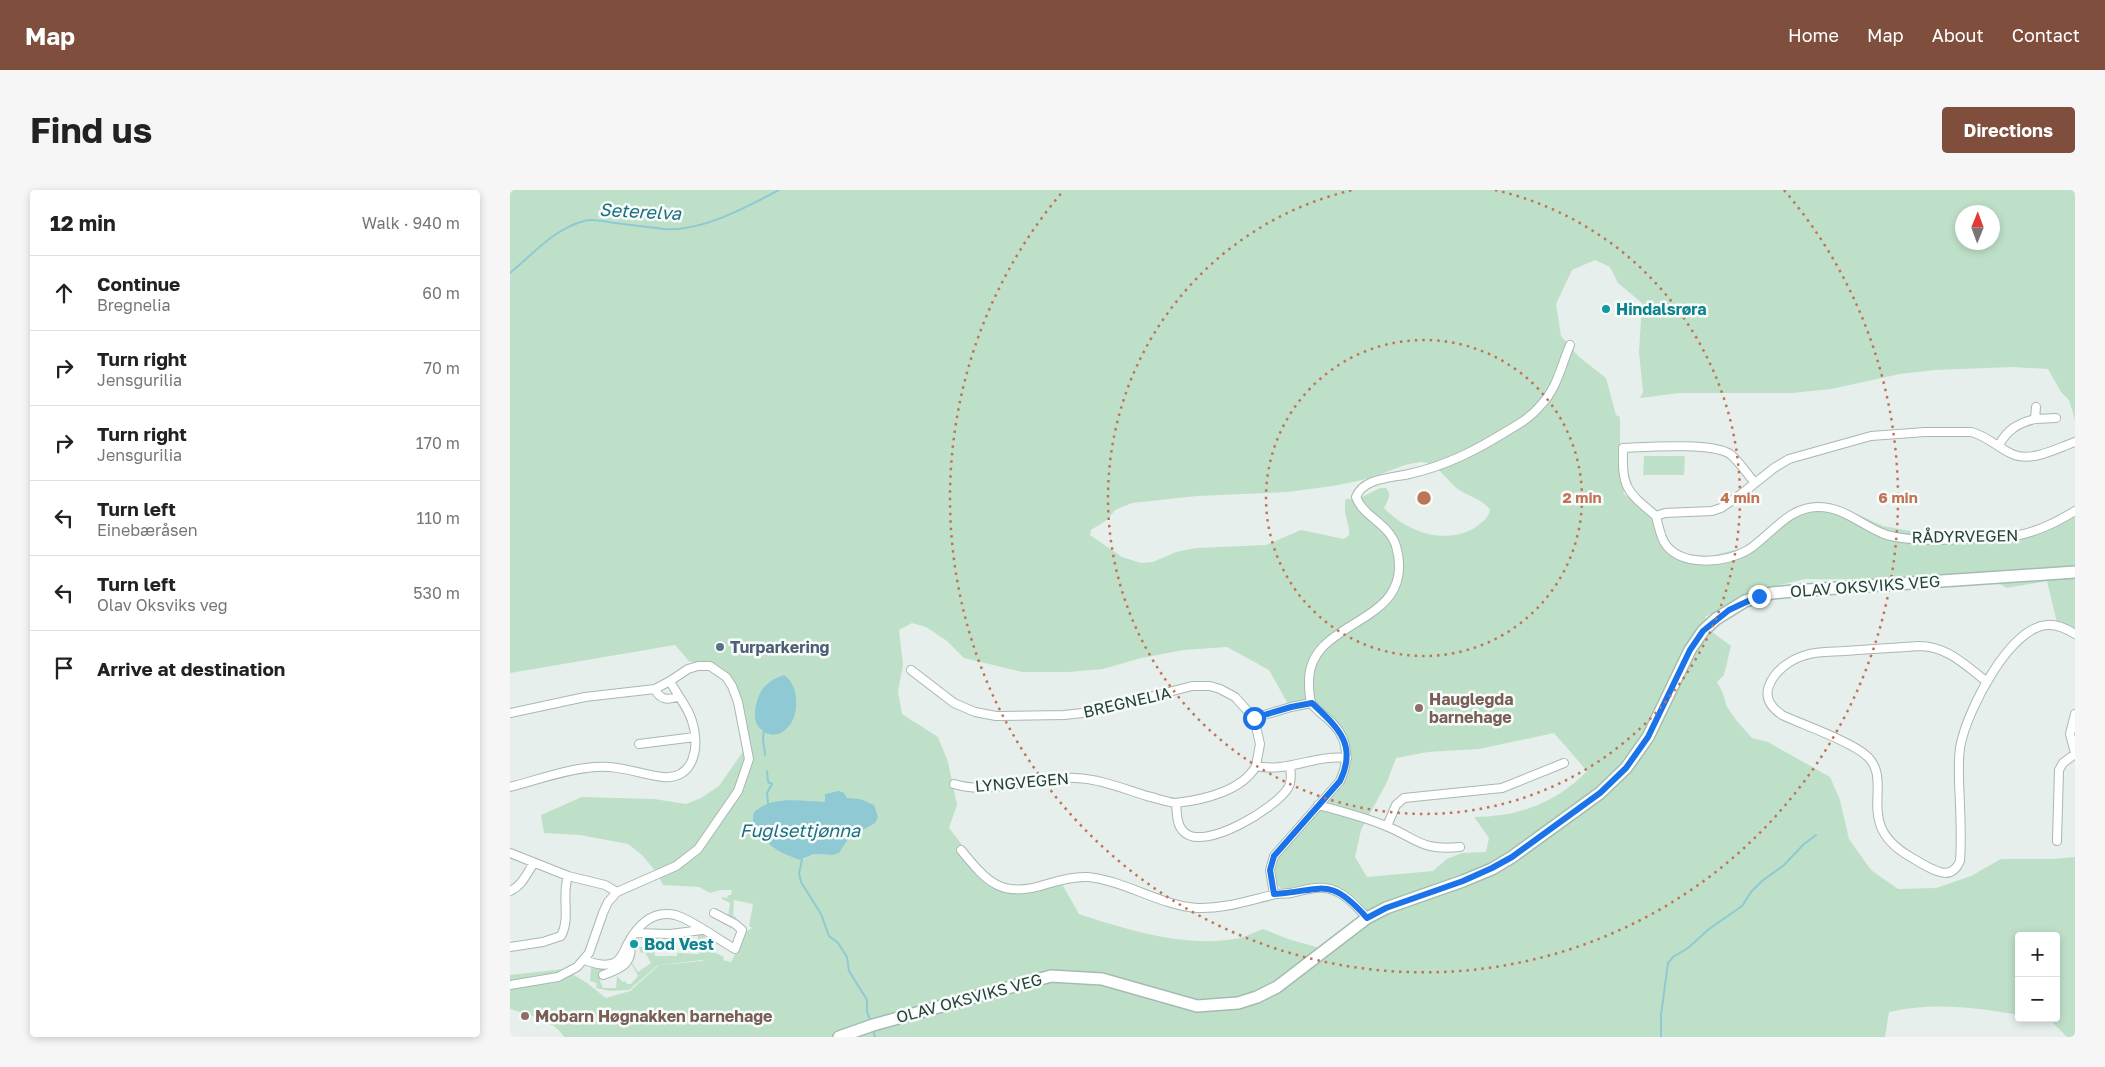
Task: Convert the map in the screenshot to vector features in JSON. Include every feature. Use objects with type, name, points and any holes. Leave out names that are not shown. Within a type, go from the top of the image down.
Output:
[{"type":"street","points":[[1274,894],[1270,870],[1274,856],[1340,781],[1345,771],[1347,758],[1343,738],[1335,726],[1312,703],[1309,682],[1310,668],[1315,655],[1324,644],[1381,608],[1392,592],[1397,577],[1399,561],[1396,545],[1389,532],[1359,506],[1356,498],[1359,490],[1362,486],[1379,480],[1430,469],[1452,461],[1475,451],[1527,419],[1550,395],[1570,344]]},
{"type":"street","points":[[2035,418],[2036,407]]},
{"type":"street","points":[[1999,445],[2005,434],[2015,427],[2035,418],[2056,418]]},
{"type":"street","points":[[1755,483],[1731,455],[1722,450],[1675,447],[1623,448],[1623,474],[1626,487],[1656,516],[1665,513],[1721,508],[1789,459],[1880,434],[1971,432],[1980,434],[2011,454],[2028,457],[2075,442]]},
{"type":"street","name":"RÅDYRVEGEN","points":[[1656,516],[1665,542],[1675,553],[1685,558],[1712,560],[1728,558],[1749,549],[1790,515],[1816,507],[1831,508],[1844,512],[1885,534],[1916,539],[2029,534],[2046,528],[2075,511]]},
{"type":"street","name":"OLAV OKSVIKS VEG","points":[[839,1037],[873,1025],[1051,976],[1102,979],[1197,1006],[1238,1003],[1258,997],[1278,987],[1367,918],[1386,908],[1463,881],[1492,868],[1512,857],[1600,793],[1626,768],[1648,737],[1690,650],[1703,631],[1716,619],[1745,601],[1772,593],[1793,591],[2075,572]]},
{"type":"street","points":[[1986,681],[1952,654],[1933,647],[1919,646],[1834,651],[1806,655],[1787,664],[1771,680],[1768,698],[1773,708],[1782,715],[1856,748],[1868,757],[1876,775],[1878,816],[1884,835],[1903,852],[1936,871],[1947,873],[1954,870],[1960,860],[1961,743],[1986,681],[2014,645],[2033,629],[2047,625],[2056,625],[2075,634]]},
{"type":"street","points":[[510,713],[585,698],[655,689],[688,668],[704,665],[720,671],[726,677],[738,702],[748,744],[749,763],[738,791],[698,849],[676,866],[617,892],[606,907],[589,952],[584,960],[568,973],[558,978],[510,985]]},
{"type":"street","name":"BREGNELIA","points":[[911,670],[954,703],[975,712],[996,716],[1064,715],[1092,712],[1192,686],[1201,686],[1220,689],[1236,697],[1254,718]]},
{"type":"street","points":[[510,787],[594,767],[613,767],[665,777],[686,771],[692,762],[696,748],[695,736],[689,713],[670,681]]},
{"type":"street","points":[[655,689],[660,697],[666,699],[678,697]]},
{"type":"street","points":[[1312,703],[1254,718],[1260,744],[1256,766],[1267,768],[1290,766],[1326,757],[1347,758]]},
{"type":"street","points":[[2057,841],[2059,770],[2063,763],[2075,754],[2070,734],[2075,714]]},
{"type":"street","points":[[639,744],[695,736]]},
{"type":"street","points":[[1387,826],[1396,804],[1404,798],[1502,788],[1564,763]]},
{"type":"street","name":"LYNGVEGEN","points":[[954,784],[975,788],[995,788],[1025,781],[1076,778],[1099,782],[1176,803],[1198,801],[1236,785],[1253,772],[1256,766]]},
{"type":"street","points":[[1176,803],[1178,824],[1184,833],[1202,838],[1217,835],[1239,825],[1280,798],[1289,788],[1290,766]]},
{"type":"street","points":[[1318,805],[1387,826],[1422,845],[1441,849],[1460,847]]},
{"type":"street","points":[[961,850],[982,876],[996,885],[1013,890],[1034,888],[1064,879],[1086,877],[1105,880],[1172,904],[1197,908],[1240,904],[1274,894],[1317,888],[1332,889],[1351,900],[1367,918]]},
{"type":"street","points":[[510,853],[568,876],[600,883],[617,892]]},
{"type":"street","points":[[510,900],[510,892],[524,880],[534,863]]},
{"type":"street","points":[[510,947],[543,942],[561,936],[566,922],[564,888],[568,876]]},
{"type":"street","points":[[584,960],[602,965],[613,964],[620,958],[632,936],[649,918],[661,914],[676,916],[735,949],[742,930],[714,912]]},
{"type":"street","points":[[632,936],[702,930]]},
{"type":"street","points":[[602,975],[616,971],[626,963],[630,952],[632,936]]},
{"type":"green space","points":[[510,190],[2075,190],[2075,420],[2069,400],[2061,392],[2048,369],[2012,367],[1935,370],[1900,374],[1831,389],[1792,393],[1680,393],[1640,398],[1643,392],[1639,352],[1642,303],[1618,283],[1610,267],[1595,260],[1572,270],[1556,304],[1561,336],[1579,357],[1606,378],[1616,415],[1620,417],[1620,454],[1624,494],[1657,519],[1677,554],[1710,556],[1747,547],[1812,506],[1848,510],[1883,526],[1921,533],[2036,533],[2075,513],[2075,634],[2061,622],[2057,623],[2047,581],[2007,588],[1992,580],[1805,579],[1768,588],[1736,601],[1705,617],[1712,632],[1731,646],[1724,675],[1717,682],[1727,707],[1736,720],[1752,738],[1768,742],[1830,777],[1840,800],[1849,839],[1871,870],[1898,889],[1936,888],[1971,876],[2001,859],[2075,857],[2075,1037],[2067,1037],[2052,1022],[2060,1022],[2060,932],[2015,932],[2015,1014],[1938,1006],[1905,1009],[1889,1012],[1885,1037],[564,1037],[560,1031],[547,1022],[510,1009],[510,975],[564,969],[587,983],[606,998],[630,991],[659,965],[703,960],[658,965],[629,990],[610,991],[596,988],[597,983],[590,981],[591,967],[625,955],[625,962],[601,975],[600,981],[603,988],[616,988],[617,976],[623,982],[631,984],[638,976],[630,961],[632,956],[631,961],[638,972],[651,963],[645,952],[641,953],[639,947],[654,948],[655,956],[677,956],[677,953],[698,954],[704,948],[700,947],[697,933],[706,934],[704,940],[708,944],[708,949],[724,957],[723,960],[731,962],[747,931],[752,928],[749,926],[753,904],[734,900],[733,916],[736,917],[736,922],[728,917],[730,903],[722,899],[722,897],[727,898],[728,895],[731,895],[732,890],[720,890],[710,893],[699,887],[663,885],[657,873],[642,855],[628,844],[580,835],[544,833],[541,815],[582,797],[654,799],[686,804],[701,798],[719,786],[742,753],[745,738],[739,703],[723,678],[706,665],[689,661],[675,645],[510,673]],"holes":[[[1420,462],[1432,465],[1456,487],[1484,504],[1490,510],[1485,520],[1464,533],[1439,536],[1427,534],[1404,524],[1384,508],[1389,498],[1389,493],[1386,488],[1380,488],[1358,499],[1346,499],[1345,514],[1349,535],[1344,539],[1301,530],[1266,545],[1196,548],[1176,552],[1153,562],[1141,563],[1122,557],[1090,535],[1091,530],[1107,520],[1115,510],[1132,503],[1197,496],[1287,492],[1333,486],[1367,479],[1405,465]],[[912,623],[926,627],[947,641],[964,658],[1022,672],[1068,672],[1103,669],[1141,658],[1184,650],[1227,647],[1269,670],[1288,704],[1312,706],[1340,730],[1343,772],[1280,852],[1274,869],[1275,881],[1281,888],[1288,889],[1323,883],[1337,887],[1358,900],[1365,918],[1323,949],[1288,939],[1263,929],[1238,938],[1195,941],[1155,936],[1079,914],[1062,884],[1037,889],[993,884],[949,828],[957,805],[948,762],[938,737],[902,714],[898,691],[903,665],[899,630]],[[1554,733],[1587,771],[1562,792],[1535,806],[1506,814],[1474,817],[1489,838],[1486,852],[1462,853],[1447,859],[1433,871],[1367,877],[1355,857],[1361,830],[1387,782],[1396,758],[1428,752],[1479,749]],[[768,804],[865,829],[849,838],[839,853],[833,855],[814,854],[802,860],[777,849],[767,841],[752,818],[754,812]]]},
{"type":"green space","points":[[1644,456],[1685,456],[1684,475],[1643,475]]},
{"type":"water","points":[[784,675],[794,689],[795,713],[788,727],[777,734],[771,735],[758,726],[755,717],[756,706],[759,695],[764,687]]},
{"type":"water","name":"Fuglsettjønna","points":[[839,791],[844,793],[847,798],[860,799],[874,805],[878,817],[875,823],[849,838],[839,853],[833,855],[814,854],[800,860],[773,847],[753,821],[754,812],[770,803],[788,800],[825,802],[825,794]]},
{"type":"waterway","name":"Seterelva","points":[[510,273],[553,236],[584,221],[596,220],[664,229],[693,227],[723,217],[779,190]]},
{"type":"waterway","points":[[764,731],[765,755]]},
{"type":"waterway","points":[[767,771],[768,782],[772,784],[767,793],[768,804]]},
{"type":"waterway","points":[[1661,1037],[1661,1015],[1668,963],[1709,929],[1742,906],[1751,892],[1762,881],[1784,865],[1804,844],[1816,835]]},
{"type":"waterway","points":[[802,860],[799,873],[801,882],[821,914],[829,936],[838,943],[847,957],[849,971],[867,1000],[867,1012],[871,1022]]},
{"type":"waterway","points":[[873,1029],[875,1037]]},
{"type":"place","name":"Hindalsrøra","points":[[1606,309]]},
{"type":"place","name":"Turparkering","points":[[720,647]]},
{"type":"place","name":"Hauglegda barnehage","points":[[1419,708]]},
{"type":"place","name":"Bod Vest","points":[[634,944]]},
{"type":"place","name":"Mobarn Høgnakken barnehage","points":[[525,1016]]},
{"type":"route","points":[[1254,718],[1312,703],[1335,726],[1343,738],[1347,758],[1345,771],[1340,781],[1274,856],[1270,865],[1270,877],[1274,894],[1323,887],[1332,889],[1351,900],[1367,918],[1386,908],[1463,881],[1492,868],[1512,857],[1600,793],[1626,768],[1648,737],[1677,675],[1690,650],[1703,631],[1729,610],[1759,596]]}]
